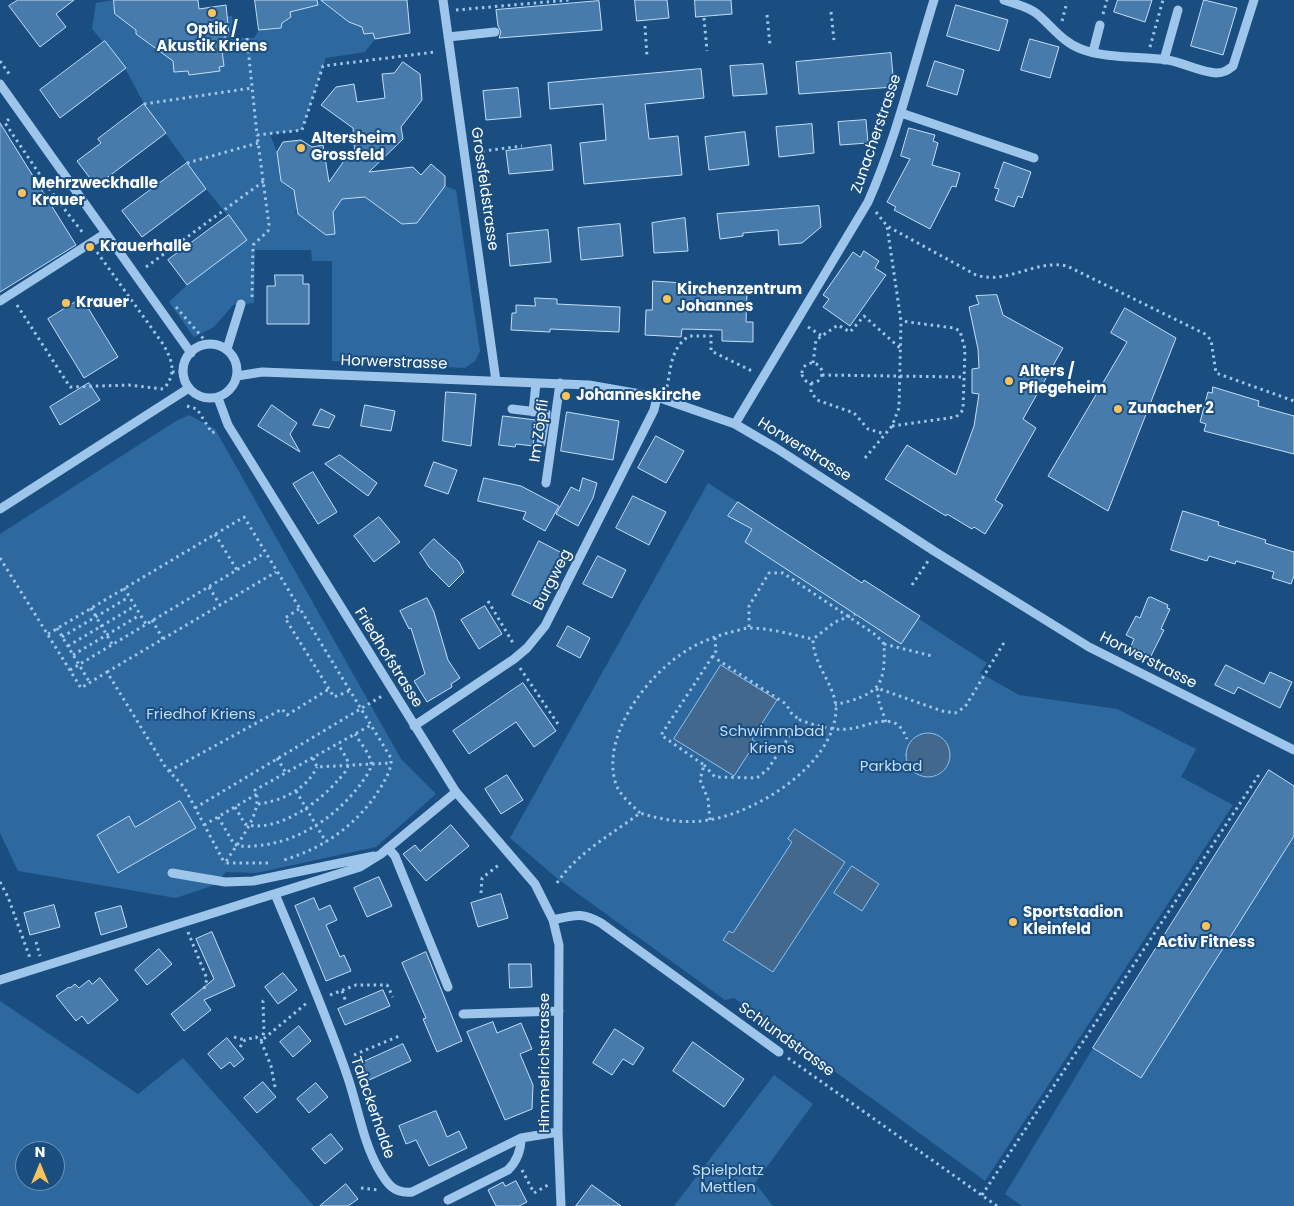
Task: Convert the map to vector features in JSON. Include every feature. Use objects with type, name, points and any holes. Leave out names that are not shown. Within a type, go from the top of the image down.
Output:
[{"type":"street","name":"Grossfeldstrasse","points":[[443,0],[496,382]]},
{"type":"street","name":"Zunacherstrasse","points":[[735,424],[868,202],[879,177],[901,113],[934,0]]},
{"type":"street","points":[[1004,0],[1027,8],[1037,14],[1054,32],[1079,48],[1102,55],[1147,57],[1164,60],[1216,73],[1226,72],[1233,66],[1254,0]]},
{"type":"street","points":[[1164,60],[1178,10]]},
{"type":"street","points":[[1093,52],[1100,25]]},
{"type":"street","points":[[448,37],[496,32]]},
{"type":"street","points":[[2,89],[191,352]]},
{"type":"street","points":[[901,113],[1034,158]]},
{"type":"street","points":[[0,301],[106,233]]},
{"type":"street","points":[[227,349],[241,304]]},
{"type":"street","points":[[208,344],[218,345],[227,349],[234,357],[237,366],[238,376],[231,389],[218,398],[207,398],[197,395],[189,388],[183,372],[184,365],[191,352],[208,344]]},
{"type":"street","name":"Horwerstrasse","points":[[238,376],[262,372],[560,383],[606,387],[657,397],[735,424],[776,448],[934,551],[1089,647],[1294,750]]},
{"type":"street","points":[[534,412],[536,383]]},
{"type":"street","name":"Im Zöpfli","points":[[546,483],[560,383]]},
{"type":"street","points":[[0,509],[189,388]]},
{"type":"street","name":"Burgweg","points":[[414,726],[514,659],[527,648],[545,626],[654,410],[657,397]]},
{"type":"street","name":"Friedhofstrasse","points":[[218,398],[228,425],[456,792],[535,884],[554,920]]},
{"type":"street","points":[[512,409],[546,413],[541,443]]},
{"type":"street","points":[[0,980],[360,867],[385,851],[456,792]]},
{"type":"street","points":[[172,872],[220,881],[253,881],[385,851],[395,856],[448,987]]},
{"type":"street","name":"Talackerhalde","points":[[275,894],[342,1061],[369,1150],[379,1170],[393,1189],[402,1193],[412,1192],[521,1138],[558,1132]]},
{"type":"street","name":"Schlundstrasse","points":[[554,920],[576,914],[586,915],[602,923],[779,1052]]},
{"type":"street","name":"Himmelrichstrasse","points":[[554,920],[560,945],[558,1132],[561,1206]]},
{"type":"street","points":[[464,1014],[559,1011]]},
{"type":"street","points":[[448,1200],[508,1170],[521,1148],[521,1138]]},
{"type":"path","points":[[454,10],[570,0]]},
{"type":"path","points":[[1147,57],[1163,0]]},
{"type":"path","points":[[831,12],[834,40]]},
{"type":"path","points":[[767,15],[770,45]]},
{"type":"path","points":[[704,18],[707,51]]},
{"type":"path","points":[[645,26],[647,57]]},
{"type":"path","points":[[248,38],[257,135],[269,225],[265,234],[253,245],[252,300]]},
{"type":"path","points":[[257,135],[302,130],[323,66],[435,52]]},
{"type":"path","points":[[144,104],[252,88]]},
{"type":"path","points":[[187,163],[258,143]]},
{"type":"path","points":[[475,152],[522,146]]},
{"type":"path","points":[[146,267],[264,180]]},
{"type":"path","points":[[868,202],[887,226],[976,275],[986,278],[997,278],[1046,265],[1057,264],[1067,266],[1205,334],[1211,340],[1216,373],[1294,401]]},
{"type":"path","points":[[865,458],[892,426],[899,408],[901,321],[887,226]]},
{"type":"path","points":[[10,294],[70,387],[130,385],[164,389]]},
{"type":"path","points":[[813,363],[816,340],[838,325],[850,332],[864,316],[901,349]]},
{"type":"path","points":[[892,426],[956,417],[963,410],[965,349],[960,332],[954,328],[901,321]]},
{"type":"path","points":[[804,325],[822,336]]},
{"type":"path","points":[[197,329],[208,344]]},
{"type":"path","points":[[667,388],[674,353],[677,347],[689,336],[711,336],[711,351],[755,372]]},
{"type":"path","points":[[813,363],[819,366],[822,375],[818,381],[811,383],[804,379],[802,374],[807,365],[813,363]]},
{"type":"path","points":[[172,372],[183,372]]},
{"type":"path","points":[[822,375],[965,377]]},
{"type":"path","points":[[811,383],[811,392],[817,400],[854,413],[868,428],[885,434]]},
{"type":"path","points":[[185,406],[197,409],[212,433],[228,425]]},
{"type":"path","points":[[48,634],[244,517],[371,725],[391,763],[385,780],[363,812],[318,848],[277,862],[254,865],[225,863]]},
{"type":"path","points":[[216,534],[237,570]]},
{"type":"path","points":[[70,670],[265,553]]},
{"type":"path","points":[[0,558],[81,688],[276,572]]},
{"type":"path","points":[[912,585],[928,560]]},
{"type":"path","points":[[749,628],[749,606],[769,573],[783,573],[876,635],[884,644],[932,656]]},
{"type":"path","points":[[209,587],[220,605]]},
{"type":"path","points":[[124,588],[146,624]]},
{"type":"path","points":[[62,637],[129,597]]},
{"type":"path","points":[[488,601],[507,633]]},
{"type":"path","points":[[68,646],[135,606]]},
{"type":"path","points":[[91,608],[112,644]]},
{"type":"path","points":[[299,609],[285,618],[330,690],[337,698],[349,691]]},
{"type":"path","points":[[813,639],[822,630],[855,614]]},
{"type":"path","points":[[73,655],[140,615]]},
{"type":"path","points":[[152,620],[164,639]]},
{"type":"path","points":[[57,628],[90,683]]},
{"type":"path","points":[[749,628],[813,639],[817,663],[824,675],[836,712],[831,728],[817,757],[803,772],[784,788],[755,803],[710,820],[666,821],[640,813],[625,798],[615,782],[613,763],[618,733],[641,692],[660,672],[688,649],[715,636],[749,628]]},
{"type":"path","points":[[715,636],[716,651],[661,735],[704,765],[715,777],[757,778],[768,769],[800,720]]},
{"type":"path","points":[[877,688],[942,711],[955,713],[965,707],[1005,641]]},
{"type":"path","points":[[835,705],[848,702],[877,688],[882,681],[884,644]]},
{"type":"path","points":[[712,656],[786,704],[792,714],[800,720],[831,728],[852,729],[893,722],[903,729],[907,739]]},
{"type":"path","points":[[514,659],[560,727]]},
{"type":"path","points":[[108,672],[169,771],[184,787],[225,863]]},
{"type":"path","points":[[877,688],[879,702],[886,722]]},
{"type":"path","points":[[169,771],[282,709],[287,715],[330,690]]},
{"type":"path","points":[[196,808],[392,690]]},
{"type":"path","points":[[220,881],[225,863],[258,808],[256,790],[371,725]]},
{"type":"path","points":[[236,845],[272,843],[290,838],[316,826],[351,796],[364,780],[370,764],[355,734]]},
{"type":"path","points":[[338,744],[348,765]]},
{"type":"path","points":[[278,758],[286,773]]},
{"type":"path","points":[[258,804],[285,797],[296,791],[313,777],[317,767],[313,758]]},
{"type":"path","points":[[317,767],[391,763]]},
{"type":"path","points":[[235,807],[245,824],[275,822],[306,808],[328,793],[348,765]]},
{"type":"path","points":[[704,765],[700,780],[708,799],[710,820]]},
{"type":"path","points":[[982,1194],[1260,773]]},
{"type":"path","points":[[296,791],[326,842]]},
{"type":"path","points":[[204,825],[257,794]]},
{"type":"path","points":[[557,883],[585,851],[610,836],[640,813]]},
{"type":"path","points":[[218,817],[236,845]]},
{"type":"path","points":[[482,893],[482,878],[486,872],[502,862]]},
{"type":"path","points":[[0,882],[8,897],[28,949],[33,970]]},
{"type":"path","points":[[184,922],[206,973],[207,984],[203,992]]},
{"type":"path","points":[[262,1041],[317,998],[356,985],[388,985],[393,997]]},
{"type":"path","points":[[342,991],[346,1002]]},
{"type":"path","points":[[266,1000],[264,1001],[264,1032],[262,1041],[275,1087]]},
{"type":"path","points":[[342,1061],[399,1036]]},
{"type":"path","points":[[234,1037],[245,1040],[256,1037],[262,1041]]},
{"type":"path","points":[[240,1047],[245,1040]]},
{"type":"path","name":"Schlundstrasse","points":[[779,1052],[998,1206]]},
{"type":"path","points":[[516,1159],[534,1192],[550,1184]]},
{"type":"green space","points":[[114,0],[115,14],[136,30],[137,34],[173,61],[174,72],[188,71],[189,75],[213,69],[214,72],[220,71],[219,67],[224,66],[222,51],[225,36],[229,35],[227,16],[232,16],[236,38],[254,38],[259,30],[281,28],[282,23],[291,17],[290,12],[306,2],[324,0],[325,3],[349,22],[362,27],[364,34],[373,33],[375,39],[365,52],[326,58],[302,130],[270,134],[277,152],[281,181],[294,190],[297,209],[295,212],[326,235],[335,234],[333,212],[342,199],[365,197],[402,224],[417,223],[445,186],[456,190],[480,351],[475,361],[465,368],[332,361],[332,261],[312,261],[311,250],[255,250],[254,303],[233,305],[214,327],[194,337],[169,302],[187,285],[247,239],[206,189],[144,104],[125,68],[92,29],[96,3]]},
{"type":"green space","name":"Friedhof Kriens","points":[[189,415],[215,429],[401,759],[436,794],[376,847],[256,873],[226,872],[214,885],[176,898],[18,871],[0,833],[0,534],[176,421]]},
{"type":"green space","points":[[708,483],[987,663],[980,673],[1019,695],[1117,709],[1196,749],[1181,777],[1233,805],[985,1181],[734,998],[725,1000],[559,880],[510,838]]},
{"type":"green space","points":[[1294,836],[1294,1206],[1022,1206],[1005,1194],[1093,1048],[1141,1078]]},
{"type":"green space","points":[[0,1001],[138,1094],[183,1058],[314,1206],[0,1206]]},
{"type":"green space","name":"Spielplatz Mettlen","points":[[774,1075],[813,1104],[755,1183],[773,1206],[674,1206]]},
{"type":"shaded area","points":[[721,665],[777,700],[752,739],[756,742],[734,776],[674,739]]},
{"type":"shaded area","points":[[932,733],[944,739],[949,746],[949,764],[944,771],[937,776],[924,777],[916,774],[909,767],[906,751],[909,743],[916,736]]},
{"type":"shaded area","points":[[795,829],[845,862],[773,972],[723,940],[729,931],[733,933],[792,842],[788,839]]},
{"type":"shaded area","points":[[852,866],[879,884],[862,911],[834,893]]},
{"type":"building","points":[[18,0],[74,0],[56,14],[66,27],[40,47],[9,6]]},
{"type":"building","points":[[114,0],[198,0],[199,9],[226,5],[229,35],[225,36],[227,50],[222,51],[224,66],[219,67],[220,71],[189,75],[188,71],[174,72],[173,61],[136,34],[136,30],[115,14]]},
{"type":"building","points":[[255,0],[317,0],[318,5],[290,12],[291,17],[282,23],[281,28],[259,30]]},
{"type":"building","points":[[321,0],[407,0],[410,33],[375,39],[373,33],[364,34],[362,27],[349,22]]},
{"type":"building","points":[[635,0],[667,0],[669,18],[637,21]]},
{"type":"building","points":[[695,0],[731,0],[732,14],[696,17]]},
{"type":"building","points":[[1118,0],[1152,0],[1145,22],[1114,12]]},
{"type":"building","points":[[1204,0],[1237,8],[1223,55],[1191,46]]},
{"type":"building","points":[[599,1],[602,30],[499,38],[501,32],[498,26],[496,10]]},
{"type":"building","points":[[956,5],[1008,20],[999,51],[947,36]]},
{"type":"building","points":[[1030,39],[1059,47],[1050,78],[1021,70]]},
{"type":"building","points":[[105,41],[126,68],[60,118],[40,90]]},
{"type":"building","points":[[891,53],[894,87],[799,94],[796,62]]},
{"type":"building","points":[[935,61],[964,70],[957,95],[927,86]]},
{"type":"building","name":"Altersheim Grossfeld","points":[[403,62],[420,74],[422,100],[401,127],[403,139],[369,172],[413,167],[421,175],[431,164],[445,176],[445,186],[417,223],[402,224],[365,197],[342,199],[333,212],[335,234],[326,235],[298,214],[294,190],[281,181],[277,152],[283,142],[301,140],[312,147],[323,145],[329,182],[346,158],[355,157],[353,128],[321,105],[336,87],[354,84],[357,102],[385,98],[382,74],[394,73]]},
{"type":"building","points":[[763,64],[767,94],[733,96],[730,66]]},
{"type":"building","points":[[701,69],[704,98],[645,104],[649,139],[678,136],[682,175],[584,184],[580,143],[606,140],[603,104],[550,109],[548,83]]},
{"type":"building","points":[[518,88],[521,117],[486,120],[483,91]]},
{"type":"building","points":[[144,104],[166,133],[96,186],[77,161],[101,143],[98,139]]},
{"type":"building","points":[[866,120],[868,143],[840,145],[838,122]]},
{"type":"building","name":"Mehrzweckhalle Krauer","points":[[0,123],[76,245],[0,292]]},
{"type":"building","points":[[812,124],[814,153],[779,157],[776,127]]},
{"type":"building","points":[[909,128],[935,135],[933,141],[938,143],[932,165],[960,173],[956,187],[952,186],[930,229],[894,210],[896,207],[887,202],[910,159],[901,156]]},
{"type":"building","points":[[745,132],[749,165],[709,170],[705,137]]},
{"type":"building","points":[[551,145],[553,170],[509,174],[506,151]]},
{"type":"building","points":[[1004,162],[1031,172],[1022,198],[1018,196],[1014,207],[995,200],[999,189],[995,188]]},
{"type":"building","points":[[187,163],[206,189],[142,237],[122,211]]},
{"type":"building","points":[[819,206],[821,227],[802,243],[779,245],[778,230],[743,233],[743,236],[720,239],[717,214]]},
{"type":"building","points":[[229,215],[247,240],[187,285],[168,260]]},
{"type":"building","points":[[685,218],[688,251],[654,253],[652,223]]},
{"type":"building","points":[[620,224],[623,256],[581,260],[578,228]]},
{"type":"building","points":[[548,230],[551,262],[510,266],[507,234]]},
{"type":"building","points":[[864,251],[879,261],[875,268],[886,275],[850,326],[823,307],[829,299],[823,295],[853,252],[860,257]]},
{"type":"building","points":[[275,275],[303,275],[303,284],[309,284],[309,324],[267,324],[267,286],[275,286]]},
{"type":"building","points":[[653,281],[683,283],[683,289],[747,292],[746,322],[753,322],[753,342],[722,341],[722,330],[682,329],[681,337],[645,335],[646,310],[652,310]]},
{"type":"building","name":"Alters / Pflegeheim","points":[[997,295],[1003,315],[1063,348],[1023,419],[1036,428],[995,500],[1003,505],[985,534],[974,527],[972,529],[947,514],[946,516],[885,479],[907,445],[956,475],[974,426],[979,394],[972,393],[972,369],[979,368],[978,349],[969,307],[979,304],[976,296]]},
{"type":"building","points":[[82,298],[118,357],[84,378],[48,319]]},
{"type":"building","points":[[535,298],[557,299],[557,304],[620,307],[619,332],[550,329],[550,332],[511,330],[512,313],[516,313],[516,305],[535,306]]},
{"type":"building","name":"Zunacher 2","points":[[1125,308],[1176,338],[1108,511],[1048,476],[1127,342],[1111,333]]},
{"type":"building","points":[[89,383],[100,400],[60,425],[50,407]]},
{"type":"building","points":[[1213,387],[1259,401],[1258,406],[1294,416],[1294,454],[1204,431],[1206,424],[1200,422],[1208,392],[1212,393]]},
{"type":"building","points":[[446,392],[476,394],[471,446],[443,441]]},
{"type":"building","points":[[272,405],[297,423],[290,434],[300,452],[258,426]]},
{"type":"building","points":[[365,405],[395,411],[391,431],[361,426]]},
{"type":"building","points":[[321,409],[335,416],[329,428],[313,425]]},
{"type":"building","points":[[567,412],[619,421],[613,460],[561,451]]},
{"type":"building","points":[[503,416],[536,420],[533,446],[516,444],[515,447],[499,445]]},
{"type":"building","points":[[656,436],[684,451],[666,483],[638,468]]},
{"type":"building","points":[[340,455],[377,483],[368,496],[325,464]]},
{"type":"building","points":[[434,462],[457,470],[448,494],[425,486]]},
{"type":"building","points":[[313,472],[337,512],[318,524],[293,484]]},
{"type":"building","points":[[484,478],[521,486],[559,506],[545,531],[523,519],[526,512],[478,501]]},
{"type":"building","points":[[583,478],[597,483],[593,498],[578,526],[556,514],[571,487],[579,491]]},
{"type":"building","points":[[633,496],[666,512],[649,545],[616,528]]},
{"type":"building","points":[[738,502],[862,583],[864,580],[920,616],[901,644],[745,542],[752,529],[728,516]]},
{"type":"building","points":[[1183,511],[1219,522],[1218,525],[1266,540],[1265,543],[1294,552],[1294,576],[1291,584],[1272,578],[1274,572],[1236,561],[1235,564],[1209,556],[1207,561],[1171,550]]},
{"type":"building","points":[[379,517],[400,542],[374,562],[354,536]]},
{"type":"building","points":[[434,539],[459,562],[464,572],[449,587],[429,567],[420,553]]},
{"type":"building","points":[[539,541],[562,553],[535,606],[512,595]]},
{"type":"building","points":[[598,556],[626,570],[612,598],[583,584]]},
{"type":"building","points":[[1151,597],[1168,605],[1167,608],[1170,609],[1161,629],[1164,630],[1151,656],[1131,646],[1134,639],[1126,635],[1136,616],[1140,618],[1148,598]]},
{"type":"building","points":[[427,598],[434,612],[448,660],[460,678],[451,684],[452,687],[427,702],[414,681],[425,674],[411,628],[409,629],[400,611]]},
{"type":"building","points":[[485,606],[502,634],[479,649],[461,620]]},
{"type":"building","points":[[568,626],[590,638],[580,658],[557,646]]},
{"type":"building","points":[[1226,665],[1264,684],[1270,672],[1292,682],[1280,708],[1238,687],[1234,694],[1215,685]]},
{"type":"building","points":[[523,683],[556,731],[534,747],[516,722],[469,754],[453,731]]},
{"type":"building","points":[[1269,770],[1294,786],[1294,836],[1141,1078],[1093,1048]]},
{"type":"building","points":[[507,775],[523,800],[501,814],[485,789]]},
{"type":"building","points":[[180,801],[196,828],[118,873],[97,835],[129,816],[135,827]]},
{"type":"building","points":[[451,825],[469,846],[426,881],[403,854],[415,845],[420,851]]},
{"type":"building","points":[[379,877],[392,906],[367,917],[354,888]]},
{"type":"building","points":[[501,894],[508,918],[478,927],[471,903]]},
{"type":"building","points":[[314,898],[319,910],[330,905],[337,920],[326,925],[340,957],[344,955],[351,971],[326,981],[295,906]]},
{"type":"building","points":[[54,905],[60,927],[30,935],[24,913]]},
{"type":"building","points":[[121,906],[127,927],[101,935],[95,913]]},
{"type":"building","points":[[212,932],[235,986],[204,1000],[211,1010],[184,1031],[171,1014],[214,979],[196,939]]},
{"type":"building","points":[[159,949],[172,964],[147,985],[135,970]]},
{"type":"building","points":[[426,952],[462,1041],[437,1052],[423,1019],[426,1018],[402,963]]},
{"type":"building","points":[[509,964],[531,964],[532,987],[510,988]]},
{"type":"building","points":[[283,973],[297,990],[278,1004],[265,987]]},
{"type":"building","points":[[100,978],[118,1000],[88,1024],[82,1016],[76,1021],[56,996],[75,984],[79,988],[89,980],[92,984]]},
{"type":"building","points":[[383,990],[390,1006],[345,1025],[338,1009]]},
{"type":"building","points":[[493,1022],[497,1033],[521,1023],[532,1049],[520,1054],[533,1085],[532,1109],[505,1120],[467,1032]]},
{"type":"building","points":[[299,1026],[311,1041],[293,1057],[280,1042]]},
{"type":"building","points":[[615,1029],[644,1048],[633,1065],[623,1059],[612,1075],[593,1063]]},
{"type":"building","points":[[227,1038],[244,1059],[234,1067],[230,1062],[221,1069],[208,1054]]},
{"type":"building","points":[[693,1042],[744,1079],[724,1107],[673,1071]]},
{"type":"building","points":[[403,1044],[411,1061],[367,1081],[359,1064]]},
{"type":"building","points":[[263,1082],[276,1097],[257,1113],[244,1098]]},
{"type":"building","points":[[316,1083],[328,1097],[309,1113],[297,1099]]},
{"type":"building","points":[[436,1111],[447,1137],[459,1131],[467,1148],[429,1166],[416,1140],[406,1144],[399,1126]]},
{"type":"building","points":[[331,1134],[343,1149],[325,1164],[312,1149]]},
{"type":"building","points":[[516,1181],[527,1202],[519,1206],[496,1206],[488,1190],[503,1182],[505,1186]]},
{"type":"building","points":[[346,1184],[358,1199],[348,1206],[320,1206]]},
{"type":"building","points":[[592,1185],[621,1206],[576,1206]]},
{"type":"place","name":"Optik / Akustik Kriens","points":[[212,13]]},
{"type":"place","name":"Altersheim Grossfeld","points":[[301,148]]},
{"type":"place","name":"Mehrzweckhalle Krauer","points":[[22,193]]},
{"type":"place","name":"Krauerhalle","points":[[90,247]]},
{"type":"place","name":"Kirchenzentrum Johannes","points":[[667,299]]},
{"type":"place","name":"Krauer","points":[[66,303]]},
{"type":"place","name":"Alters / Pflegeheim","points":[[1009,381]]},
{"type":"place","name":"Johanneskirche","points":[[566,396]]},
{"type":"place","name":"Zunacher 2","points":[[1118,409]]},
{"type":"place","name":"Sportstadion Kleinfeld","points":[[1013,922]]},
{"type":"place","name":"Activ Fitness","points":[[1206,926]]},
{"type":"park label","name":"Schwimmbad Kriens","points":[[772,740]]},
{"type":"park label","name":"Parkbad","points":[[891,767]]}]
